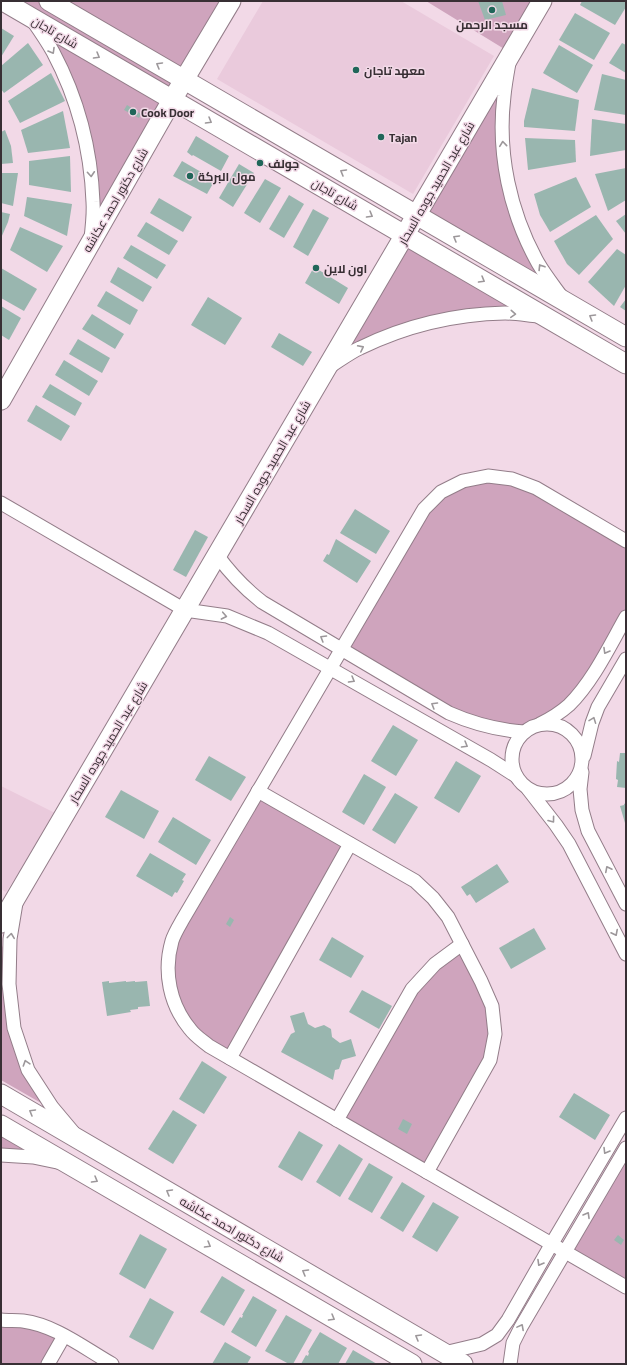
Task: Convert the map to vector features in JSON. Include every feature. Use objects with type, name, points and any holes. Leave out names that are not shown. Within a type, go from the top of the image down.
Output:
[{"type":"street","name":"شارع تاجان","points":[[3,1],[626,364]]},
{"type":"street","name":"شارع تاجان","points":[[49,1],[626,337]]},
{"type":"street","name":"شارع دكتور احمد عكاشه","points":[[1,400],[172,100],[231,1]]},
{"type":"street","name":"شارع عبد الحميد جوده السحار","points":[[1,923],[10,900],[185,610],[542,1]]},
{"type":"street","points":[[31,18],[56,59],[70,87],[83,125],[90,164],[93,203],[91,243]]},
{"type":"street","points":[[511,53],[504,96],[502,140],[508,183],[520,224],[538,263],[563,299]]},
{"type":"street","points":[[327,368],[360,348],[394,333],[431,322],[468,316],[506,313],[544,316]]},
{"type":"street","points":[[626,540],[536,488],[512,479],[488,476],[463,481],[441,492],[424,508],[183,919],[172,940],[168,964],[169,988],[177,1010],[191,1030],[209,1046],[626,1287]]},
{"type":"street","points":[[1,503],[185,610],[227,616],[268,633],[492,760],[516,776]]},
{"type":"street","points":[[217,555],[245,588],[262,602],[449,713],[485,727],[505,731],[524,732]]},
{"type":"street","points":[[626,617],[589,680],[579,694],[559,713],[524,732],[512,753],[512,765],[516,776],[552,819],[569,844],[626,954]]},
{"type":"street","points":[[528,789],[538,794],[550,795],[570,787],[578,778],[592,723],[598,707],[626,659]]},
{"type":"street","points":[[540,724],[556,725],[569,731],[579,743],[583,763],[580,789],[582,810],[588,831],[626,904]]},
{"type":"street","points":[[258,791],[394,868],[419,885],[433,898],[448,917],[481,981],[492,1006],[495,1034],[490,1060],[427,1172]]},
{"type":"street","points":[[230,1058],[350,844]]},
{"type":"street","points":[[10,900],[9,984],[14,1028],[28,1070],[52,1107],[80,1140]]},
{"type":"street","points":[[337,1120],[412,989],[435,964],[462,944]]},
{"type":"street","name":"شارع دكتور احمد عكاشه","points":[[1,1094],[463,1364]]},
{"type":"street","points":[[444,1353],[482,1344],[497,1335],[508,1320],[626,1118]]},
{"type":"street","points":[[1,1125],[412,1364]]},
{"type":"street","points":[[510,1364],[513,1343],[521,1327],[626,1148]]},
{"type":"street","points":[[1,1155],[33,1157],[68,1164]]},
{"type":"street","points":[[258,1275],[272,1252]]},
{"type":"street","points":[[1,1320],[23,1321],[44,1326],[112,1364]]},
{"type":"street","points":[[48,1364],[64,1336]]},
{"type":"shaded area","points":[[3,1],[231,1],[91,243],[83,125],[31,18]]},
{"type":"shaded area","name":"Tajan","points":[[263,1],[401,1],[494,56],[413,194],[217,79]]},
{"type":"shaded area","points":[[426,1],[543,1],[511,53]]},
{"type":"shaded area","points":[[511,53],[502,140],[520,224],[563,299],[417,215]]},
{"type":"shaded area","points":[[405,235],[544,316],[431,322],[327,368]]},
{"type":"shaded area","points":[[512,479],[626,541],[626,617],[589,680],[540,724],[524,732],[485,727],[341,649],[424,509],[463,481]]},
{"type":"shaded area","points":[[1,786],[57,814],[6,892],[1,889]]},
{"type":"shaded area","points":[[258,791],[350,844],[230,1058],[177,1010],[172,940]]},
{"type":"shaded area","points":[[8,937],[11,1028],[48,1107],[1,1080],[1,949]]},
{"type":"shaded area","points":[[462,944],[492,1006],[490,1060],[427,1172],[337,1120],[412,989]]},
{"type":"shaded area","points":[[1,1125],[67,1164],[1,1155]]},
{"type":"shaded area","points":[[626,1148],[626,1287],[565,1252]]},
{"type":"shaded area","points":[[1,1320],[64,1336],[48,1364],[1,1364]]},
{"type":"building","name":"مسجد الرحمن","points":[[478,1],[502,1],[506,15],[485,20]]},
{"type":"building","points":[[582,1],[626,1],[626,7],[615,25],[580,5]]},
{"type":"building","points":[[575,13],[610,33],[594,60],[559,40]]},
{"type":"building","points":[[1,28],[14,36],[1,57]]},
{"type":"building","points":[[28,43],[43,65],[4,93],[1,89],[1,66]]},
{"type":"building","points":[[622,43],[626,45],[626,73],[609,63]]},
{"type":"building","points":[[559,45],[593,65],[577,93],[543,73]]},
{"type":"building","points":[[51,73],[65,101],[20,123],[8,101]]},
{"type":"building","points":[[602,74],[626,80],[626,115],[594,110]]},
{"type":"building","points":[[532,88],[579,100],[575,131],[524,127],[524,121]]},
{"type":"building","name":"Cook Door","points":[[127,105],[141,114],[139,118],[124,110]]},
{"type":"building","points":[[63,111],[70,148],[28,153],[21,130]]},
{"type":"building","points":[[592,119],[626,124],[626,150],[590,156]]},
{"type":"building","points":[[5,130],[11,146],[13,163],[1,164],[1,132]]},
{"type":"building","points":[[196,136],[229,156],[221,171],[187,152]]},
{"type":"building","points":[[525,138],[575,140],[576,162],[528,170]]},
{"type":"building","points":[[70,156],[71,192],[29,185],[29,161]]},
{"type":"building","points":[[182,161],[215,180],[207,194],[173,176]]},
{"type":"building","points":[[239,164],[254,173],[233,207],[219,198]]},
{"type":"building","points":[[626,168],[626,200],[608,211],[595,174]]},
{"type":"building","points":[[1,173],[18,173],[13,206],[1,203]]},
{"type":"building","points":[[576,177],[591,207],[550,232],[540,215],[534,194]]},
{"type":"building","points":[[265,179],[281,188],[260,223],[244,213]]},
{"type":"building","points":[[289,195],[304,204],[284,238],[269,229]]},
{"type":"building","points":[[27,197],[72,204],[67,236],[24,216]]},
{"type":"building","points":[[159,198],[192,217],[183,232],[150,213]]},
{"type":"building","points":[[313,209],[329,218],[308,256],[293,247]]},
{"type":"building","points":[[1,212],[10,214],[1,238]]},
{"type":"building","points":[[626,214],[626,234],[616,221]]},
{"type":"building","points":[[596,215],[613,239],[579,275],[567,264],[554,241]]},
{"type":"building","points":[[146,222],[178,241],[169,255],[137,236]]},
{"type":"building","points":[[20,227],[63,246],[47,272],[10,250]]},
{"type":"building","points":[[131,245],[166,265],[157,279],[123,258]]},
{"type":"building","points":[[617,249],[626,255],[626,285],[614,306],[588,282]]},
{"type":"building","points":[[118,267],[152,287],[143,302],[110,282]]},
{"type":"building","points":[[314,267],[348,288],[339,304],[305,283]]},
{"type":"building","points":[[1,268],[37,289],[24,311],[1,298]]},
{"type":"building","points":[[106,291],[138,310],[130,325],[97,306]]},
{"type":"building","points":[[208,297],[242,318],[225,345],[191,325]]},
{"type":"building","points":[[626,299],[626,311],[620,307]]},
{"type":"building","points":[[1,306],[21,318],[9,340],[1,335]]},
{"type":"building","points":[[92,314],[124,334],[115,349],[82,329]]},
{"type":"building","points":[[279,333],[312,352],[303,366],[271,347]]},
{"type":"building","points":[[78,339],[110,358],[102,373],[69,354]]},
{"type":"building","points":[[64,360],[98,381],[89,396],[55,375]]},
{"type":"building","points":[[50,384],[82,403],[75,416],[42,397]]},
{"type":"building","points":[[36,405],[70,426],[61,441],[27,421]]},
{"type":"building","points":[[355,509],[390,531],[376,554],[340,533]]},
{"type":"building","points":[[195,530],[208,537],[186,577],[173,570]]},
{"type":"building","points":[[336,539],[371,561],[357,583],[323,561],[327,554],[329,555]]},
{"type":"building","points":[[393,725],[418,740],[396,776],[371,761]]},
{"type":"building","points":[[620,753],[626,753],[626,788],[617,787],[617,761],[619,762]]},
{"type":"building","points":[[209,756],[246,777],[231,801],[195,780]]},
{"type":"building","points":[[456,761],[481,776],[459,813],[434,798]]},
{"type":"building","points":[[364,774],[386,787],[364,825],[342,812]]},
{"type":"building","points":[[121,790],[159,811],[144,839],[105,817]]},
{"type":"building","points":[[395,793],[418,807],[395,844],[372,830]]},
{"type":"building","points":[[626,803],[626,823],[625,823],[620,806]]},
{"type":"building","points":[[173,817],[211,840],[196,865],[158,842]]},
{"type":"building","points":[[150,853],[186,874],[177,893],[175,892],[172,897],[136,876]]},
{"type":"building","points":[[497,864],[509,882],[476,903],[470,894],[467,896],[461,887]]},
{"type":"building","points":[[230,917],[234,920],[230,927],[226,924]]},
{"type":"building","points":[[534,928],[546,949],[511,969],[499,948]]},
{"type":"building","points":[[332,937],[364,956],[351,978],[319,960]]},
{"type":"building","points":[[109,981],[109,983],[147,981],[150,1006],[138,1007],[138,1009],[130,1010],[131,1012],[107,1016],[102,982]]},
{"type":"building","points":[[362,990],[392,1006],[379,1029],[349,1012]]},
{"type":"building","points":[[304,1012],[308,1024],[315,1028],[324,1025],[331,1029],[332,1037],[340,1043],[351,1039],[356,1056],[342,1060],[339,1069],[335,1070],[333,1080],[281,1052],[291,1034],[295,1032],[290,1016]]},
{"type":"building","points":[[202,1061],[227,1077],[204,1114],[179,1099]]},
{"type":"building","points":[[574,1093],[610,1115],[595,1140],[559,1117]]},
{"type":"building","points":[[173,1110],[197,1125],[173,1164],[148,1149]]},
{"type":"building","points":[[403,1119],[412,1124],[407,1134],[398,1129]]},
{"type":"building","points":[[299,1131],[323,1145],[302,1181],[278,1167]]},
{"type":"building","points":[[339,1144],[363,1159],[340,1197],[316,1182]]},
{"type":"building","points":[[369,1163],[393,1177],[372,1213],[348,1199]]},
{"type":"building","points":[[402,1182],[425,1196],[403,1232],[380,1218]]},
{"type":"building","points":[[433,1202],[459,1217],[437,1252],[412,1237]]},
{"type":"building","points":[[140,1234],[167,1249],[145,1289],[119,1274]]},
{"type":"building","points":[[618,1235],[624,1240],[621,1245],[614,1240]]},
{"type":"building","points":[[222,1276],[245,1290],[224,1326],[200,1312]]},
{"type":"building","points":[[253,1296],[277,1310],[256,1347],[231,1332],[240,1317],[242,1318],[242,1315]]},
{"type":"building","points":[[150,1298],[174,1312],[153,1350],[129,1337]]},
{"type":"building","points":[[286,1315],[312,1330],[293,1364],[289,1364],[265,1351]]},
{"type":"building","points":[[320,1332],[347,1348],[338,1364],[301,1364],[306,1355],[308,1356],[308,1352]]},
{"type":"building","points":[[225,1342],[251,1357],[247,1364],[212,1364]]},
{"type":"building","points":[[353,1350],[377,1364],[345,1364]]},
{"type":"place","name":"مسجد الرحمن","points":[[492,10]]},
{"type":"place","name":"معهد تاجان","points":[[356,70]]},
{"type":"place","name":"Cook Door","points":[[133,112]]},
{"type":"place","name":"Tajan","points":[[381,137]]},
{"type":"place","name":"جولف","points":[[260,163]]},
{"type":"place","name":"مول البركة","points":[[190,176]]},
{"type":"place","name":"اون لاين","points":[[316,268]]}]
